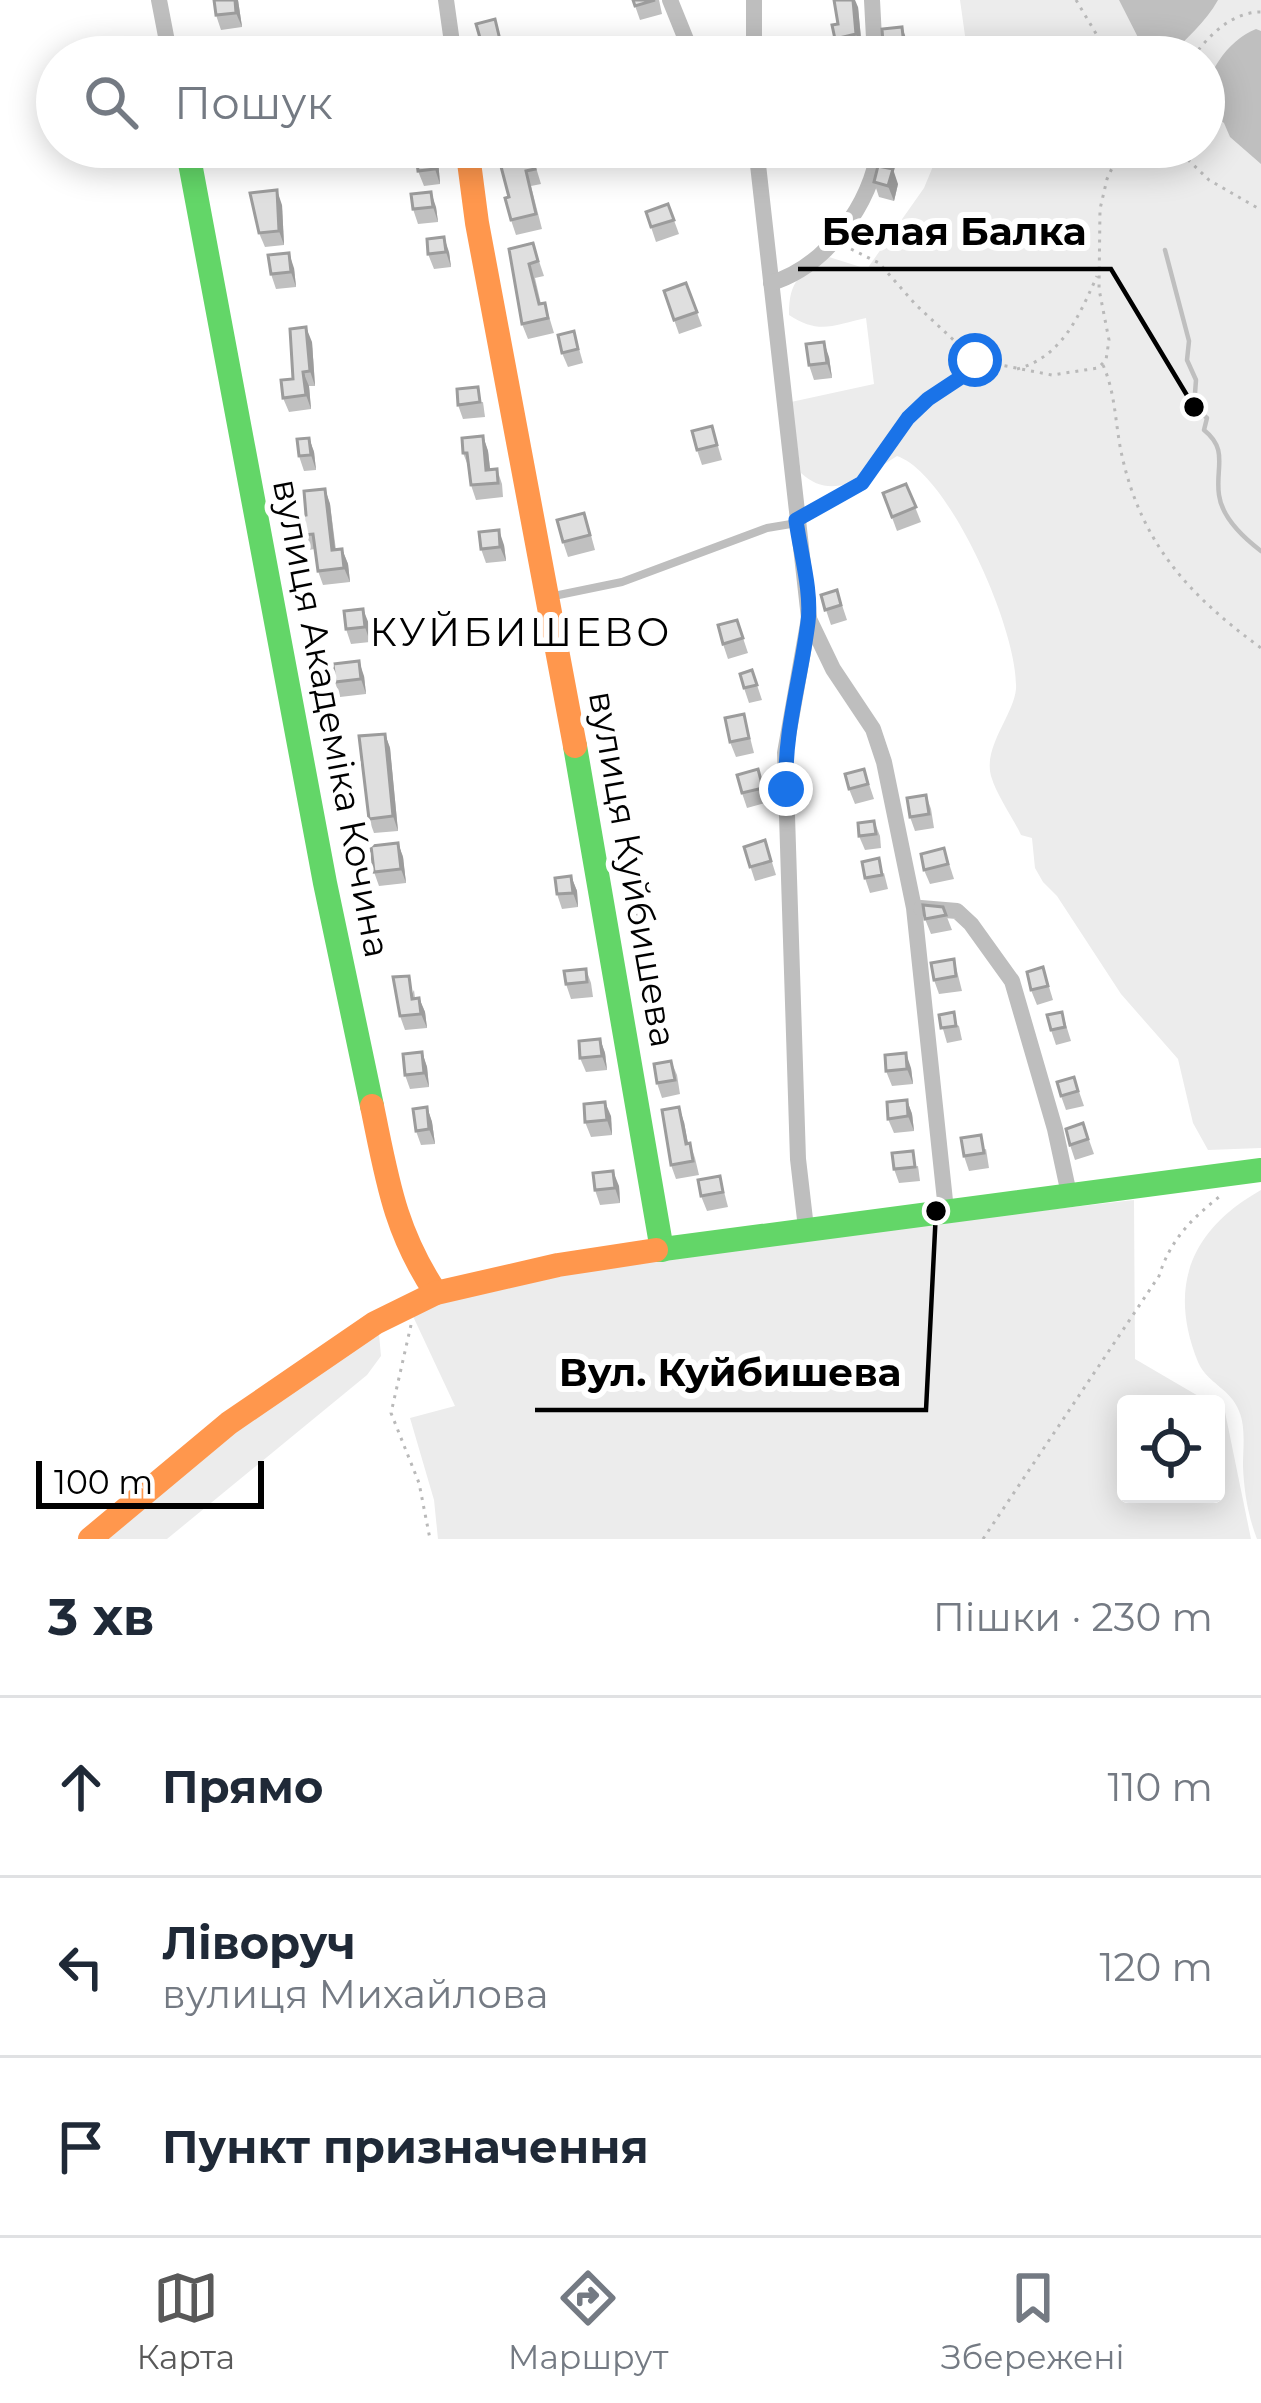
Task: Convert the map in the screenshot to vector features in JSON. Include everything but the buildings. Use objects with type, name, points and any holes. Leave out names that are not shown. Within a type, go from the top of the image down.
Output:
[{"type":"street","points":[[159,0],[166,36]]},
{"type":"street","points":[[446,0],[451,36]]},
{"type":"street","points":[[670,0],[685,36]]},
{"type":"street","points":[[754,0],[754,36]]},
{"type":"street","points":[[872,0],[874,36]]},
{"type":"street","name":"вулиця Академіка Кочина","points":[[191,168],[325,883],[395,1216],[411,1256],[436,1293]]},
{"type":"street","name":"вулиця Куйбишева","points":[[470,168],[614,957],[662,1250]]},
{"type":"street","points":[[758,168],[809,618],[832,669],[879,744],[914,908],[946,1210]]},
{"type":"street","points":[[770,283],[791,275],[832,244],[848,223],[874,168]]},
{"type":"street","points":[[806,1228],[798,1159],[785,753],[809,618]]},
{"type":"street","points":[[914,908],[957,911],[1012,981],[1069,1194]]},
{"type":"street","points":[[91,1539],[229,1423],[320,1359],[436,1293],[559,1264],[1261,1170]]},
{"type":"lane","points":[[547,597],[622,582],[796,521]]},
{"type":"path","points":[[1076,0],[1097,36]]},
{"type":"path","points":[[1212,36],[1250,12],[1261,12]]},
{"type":"path","points":[[1112,168],[1100,209],[1098,272],[1109,340],[1102,363],[1113,387],[1122,458],[1136,506],[1188,589],[1261,648]]},
{"type":"path","points":[[1196,168],[1261,210]]},
{"type":"path","points":[[832,244],[879,262],[915,304],[975,360],[1052,375],[1078,373],[1102,363]]},
{"type":"path","points":[[1016,369],[1055,350],[1077,318],[1098,272]]},
{"type":"path","points":[[796,521],[862,483],[908,418],[984,362]]},
{"type":"path","points":[[983,1539],[1159,1276],[1166,1252],[1227,1191]]},
{"type":"path","points":[[408,1306],[411,1327],[391,1413],[419,1483],[430,1539]]},
{"type":"shaded area","points":[[960,0],[1261,0],[1261,1148],[1208,1150],[1193,1123],[1178,1059],[1121,994],[1043,882],[1035,868],[1032,838],[1021,835],[997,791],[991,754],[1014,699],[1014,664],[978,558],[938,492],[897,456],[862,478],[838,486],[813,482],[801,473],[791,402],[874,384],[866,318],[827,327],[800,321],[789,315],[794,286],[829,257],[867,269],[924,188],[932,168],[1225,168],[1225,36],[965,36]]},
{"type":"shaded area","points":[[1119,0],[1218,0],[1189,36],[1137,36]]},
{"type":"shaded area","points":[[1261,31],[1261,164],[1230,137],[1225,125],[1225,54],[1245,35]]},
{"type":"shaded area","points":[[1261,1190],[1261,1539],[1257,1539],[1245,1494],[1241,1417],[1235,1403],[1198,1362],[1185,1308],[1186,1284],[1203,1241],[1237,1205]]},
{"type":"shaded area","points":[[1134,1200],[1135,1359],[1197,1395],[1117,1395],[1117,1503],[1225,1503],[1225,1412],[1251,1539],[438,1539],[434,1500],[410,1418],[455,1406],[411,1312],[482,1285],[665,1254]]},
{"type":"shaded area","points":[[379,1334],[381,1356],[367,1375],[167,1539],[99,1539],[181,1465]]},
{"type":"waterway","points":[[1165,250],[1189,341],[1187,360],[1196,380],[1194,407],[1207,418],[1204,430],[1219,452],[1221,503],[1235,527],[1261,551]]},
{"type":"traffic: fast","points":[[191,168],[325,883],[372,1106]]},
{"type":"traffic: fast","points":[[575,746],[662,1250]]},
{"type":"traffic: fast","points":[[656,1250],[1261,1170]]},
{"type":"traffic: slow","points":[[470,168],[575,746]]},
{"type":"traffic: slow","points":[[372,1106],[401,1225],[436,1293]]},
{"type":"traffic: slow","points":[[90,1539],[229,1423],[375,1323],[436,1293],[558,1265],[656,1250]]},
{"type":"place","name":"Белая Балка","points":[[1194,407]]},
{"type":"place","name":"Вул. Куйбишева","points":[[936,1211]]},
{"type":"district","name":"КУЙБИШЕВО","points":[[521,632]]},
{"type":"route","points":[[786,789],[792,700],[809,618],[796,520],[862,483],[908,418],[984,362],[975,360]]}]
